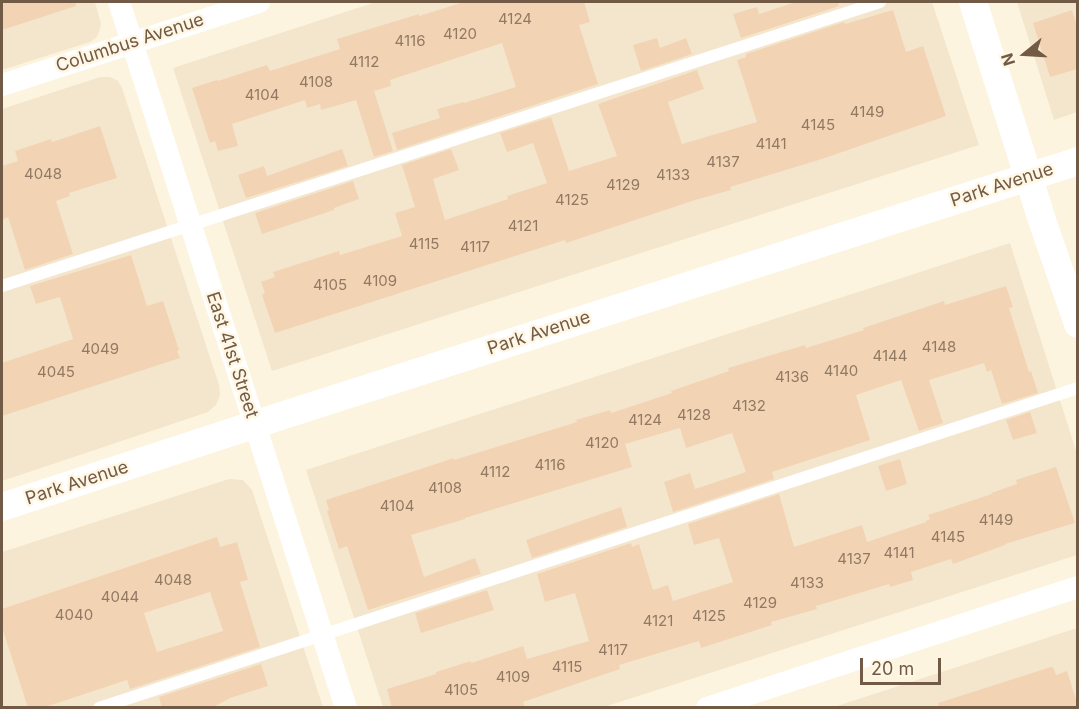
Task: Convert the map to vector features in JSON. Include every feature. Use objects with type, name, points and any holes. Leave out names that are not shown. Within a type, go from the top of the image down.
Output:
[{"type":"street","name":"East 41st Street","points":[[119,2],[346,708]]},
{"type":"street","name":"Columbus Avenue","points":[[2,85],[259,2]]},
{"type":"street","points":[[973,2],[1077,324]]},
{"type":"street","name":"Park Avenue","points":[[2,507],[1077,161]]},
{"type":"street","points":[[707,708],[1077,586]]},
{"type":"lane","points":[[2,286],[880,2]]},
{"type":"lane","points":[[99,708],[1077,388]]},
{"type":"shaded area","points":[[2,2],[95,2],[101,24],[99,32],[90,42],[2,70]]},
{"type":"shaded area","points":[[376,2],[932,2],[979,145],[272,371],[173,68]]},
{"type":"shaded area","points":[[1017,2],[1077,2],[1077,112],[1054,120]]},
{"type":"shaded area","points":[[100,77],[110,77],[118,81],[122,88],[219,385],[220,395],[216,405],[208,412],[2,481],[2,109]]},
{"type":"shaded area","points":[[1010,243],[1077,454],[1077,555],[604,707],[383,707],[306,470]]},
{"type":"shaded area","points":[[229,479],[243,480],[252,490],[323,707],[2,707],[2,552]]},
{"type":"shaded area","points":[[1077,628],[1077,707],[834,707]]},
{"type":"building","points":[[2,2],[76,2],[76,6],[2,30]]},
{"type":"building","points":[[464,2],[584,2],[590,22],[579,25],[598,84],[397,150],[392,133],[440,118],[437,109],[516,87],[502,43],[390,80],[391,86],[374,91],[393,151],[374,157],[356,100],[321,110],[320,104],[307,108],[305,100],[232,124],[238,146],[218,151],[215,141],[210,143],[192,88],[267,65],[270,71],[340,49],[337,39]]},
{"type":"building","points":[[796,2],[838,2],[839,6],[741,38],[733,14],[757,7],[759,14]]},
{"type":"building","points":[[893,10],[906,52],[923,46],[946,116],[825,158],[730,187],[731,190],[566,243],[565,240],[275,333],[262,295],[265,293],[261,282],[275,277],[273,272],[339,251],[340,255],[402,236],[395,213],[415,207],[402,165],[451,149],[459,170],[433,179],[445,220],[547,183],[533,143],[507,152],[500,133],[551,117],[569,171],[617,156],[598,104],[697,70],[704,89],[668,102],[682,144],[757,122],[737,60],[746,57],[746,54],[844,22],[845,24]]},
{"type":"building","points":[[1072,10],[1077,26],[1077,69],[1050,77],[1033,23]]},
{"type":"building","points":[[657,38],[660,48],[686,38],[692,54],[641,71],[633,45]]},
{"type":"building","points":[[100,126],[117,178],[69,193],[70,196],[56,201],[73,254],[25,270],[8,217],[2,220],[2,166],[18,161],[15,151],[51,139],[52,142]]},
{"type":"building","points":[[342,149],[348,166],[246,198],[238,175],[264,166],[267,176]]},
{"type":"building","points":[[353,181],[359,199],[334,208],[334,210],[262,234],[255,213]]},
{"type":"building","points":[[131,255],[147,306],[163,301],[180,358],[2,416],[2,363],[73,339],[60,297],[36,304],[30,286]]},
{"type":"building","points":[[1006,286],[1013,307],[1009,308],[1038,393],[1002,404],[991,370],[987,372],[984,363],[929,380],[943,423],[919,431],[901,380],[856,395],[870,440],[772,472],[774,479],[673,512],[664,482],[690,473],[695,489],[746,472],[732,433],[686,448],[680,428],[625,444],[632,467],[411,535],[424,577],[475,558],[481,574],[368,610],[347,546],[339,549],[327,511],[329,510],[326,500],[454,458],[454,460],[577,422],[576,420],[610,410],[611,413],[672,393],[671,391],[729,371],[728,368],[805,345],[806,348],[944,301],[945,305]]},
{"type":"building","points":[[1030,412],[1037,433],[1013,440],[1006,420]]},
{"type":"building","points":[[900,459],[907,484],[886,491],[878,466]]},
{"type":"building","points":[[1056,467],[1075,523],[1005,544],[953,564],[951,559],[911,572],[913,580],[890,587],[889,584],[816,606],[817,609],[771,622],[772,625],[701,648],[699,641],[619,665],[620,669],[523,702],[525,708],[392,708],[387,689],[436,674],[436,672],[523,646],[527,659],[589,641],[575,593],[545,602],[537,574],[631,543],[632,547],[639,544],[653,590],[668,585],[673,601],[733,582],[719,538],[694,545],[688,524],[779,494],[794,547],[862,525],[867,542],[926,522],[930,519],[928,515],[992,494],[1017,484],[1016,480]]},
{"type":"building","points":[[621,507],[627,527],[532,558],[526,540]]},
{"type":"building","points":[[217,537],[220,547],[237,542],[248,580],[240,582],[260,647],[130,689],[127,680],[42,708],[28,708],[2,627],[2,609]],"holes":[[[210,592],[223,631],[157,652],[144,613]]]},
{"type":"building","points":[[487,590],[494,610],[421,633],[415,613]]},
{"type":"building","points":[[261,664],[268,686],[230,698],[212,708],[162,708],[159,697]]},
{"type":"building","points":[[1051,667],[1056,675],[1067,671],[1077,708],[939,708],[938,703]]}]
